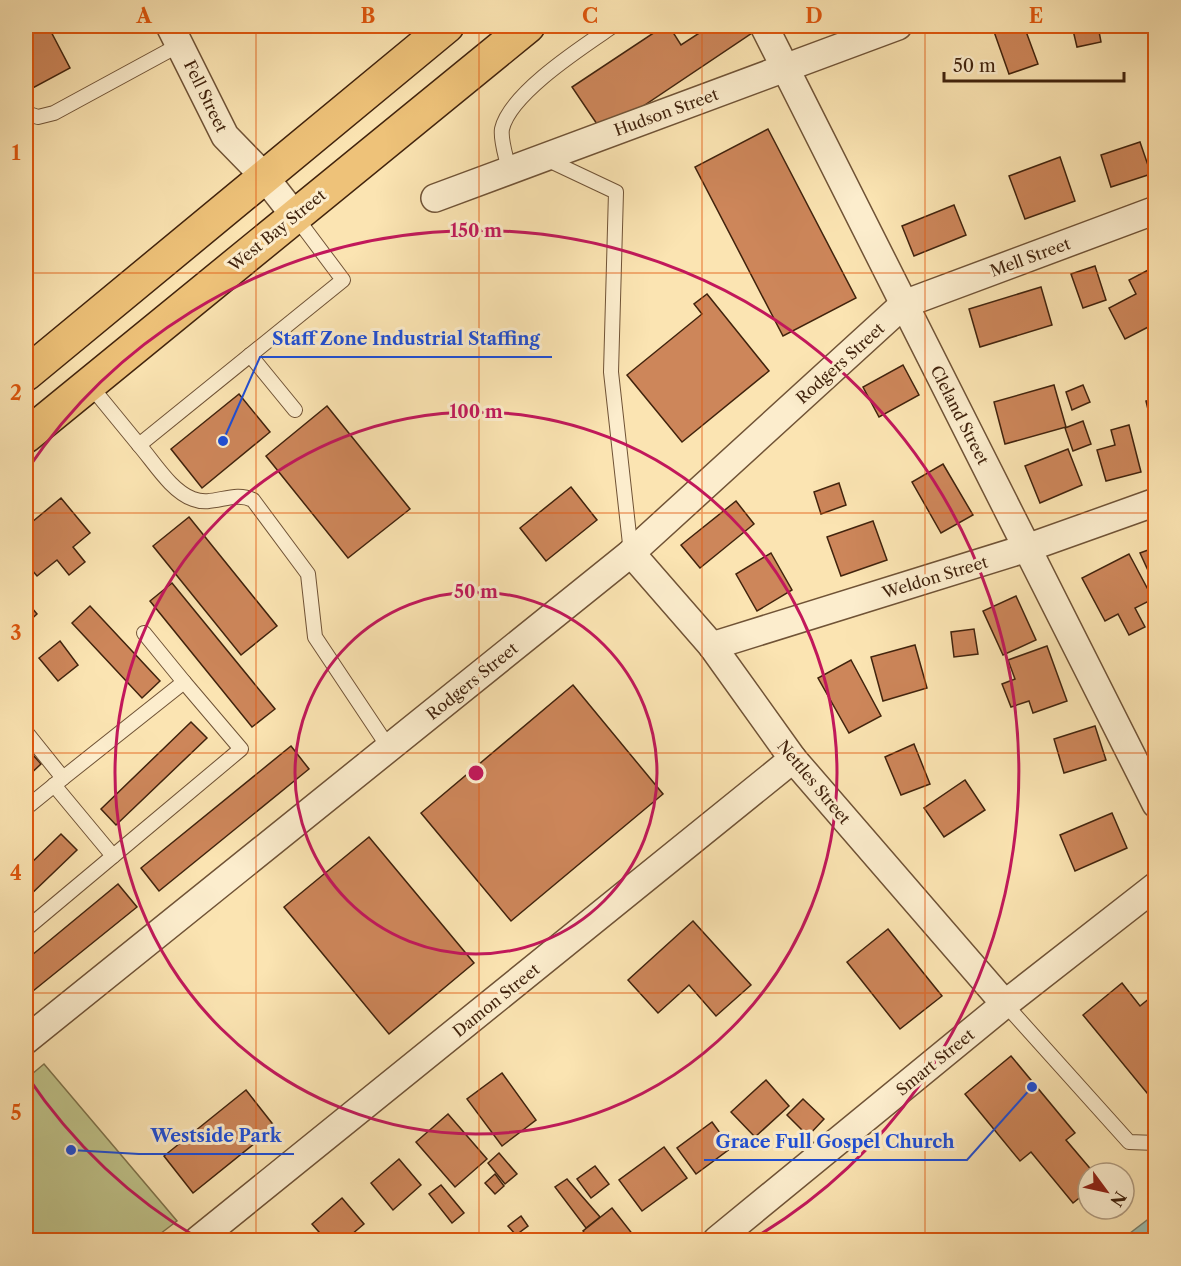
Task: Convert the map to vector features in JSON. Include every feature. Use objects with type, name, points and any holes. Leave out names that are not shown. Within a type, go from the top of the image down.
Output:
[{"type":"main road","points":[[26,374],[263,175],[447,26]]},
{"type":"main road","name":"West Bay Street","points":[[26,436],[528,26]]},
{"type":"street","name":"Cleland Street","points":[[764,26],[1027,548],[1153,791]]},
{"type":"street","name":"Hudson Street","points":[[435,198],[898,26]]},
{"type":"street","name":"Fell Street","points":[[175,35],[225,136],[263,175],[295,216]]},
{"type":"street","name":"Mell Street","points":[[904,304],[1155,210]]},
{"type":"street","name":"Rodgers Street","points":[[26,1040],[631,553],[904,304]]},
{"type":"street","name":"Weldon Street","points":[[712,646],[1027,548],[1155,502]]},
{"type":"street","name":"Nettles Street","points":[[631,553],[712,646],[793,759],[1005,1004]]},
{"type":"street","name":"Damon Street","points":[[198,1240],[793,759]]},
{"type":"street","name":"Smart Street","points":[[717,1240],[1005,1004],[1155,886]]},
{"type":"lane","points":[[509,171],[502,129],[516,105],[546,72],[613,26]]},
{"type":"lane","points":[[26,113],[38,117],[54,113],[175,35]]},
{"type":"lane","points":[[544,158],[616,192],[611,372],[631,553]]},
{"type":"lane","points":[[139,446],[343,280],[295,216]]},
{"type":"lane","points":[[250,355],[295,410]]},
{"type":"lane","points":[[88,384],[180,492],[195,500],[243,495],[253,500],[308,574],[315,637],[389,748]]},
{"type":"lane","points":[[26,929],[242,749],[144,633]]},
{"type":"lane","points":[[26,808],[184,682]]},
{"type":"lane","points":[[26,732],[58,782],[113,856]]},
{"type":"lane","points":[[1005,1004],[1129,1142],[1155,1143]]},
{"type":"green space","points":[[44,1064],[177,1221],[152,1240],[26,1240],[26,1079]]},
{"type":"shaded area","points":[[1155,1214],[1155,1240],[1121,1240]]},
{"type":"building","points":[[26,26],[48,26],[70,68],[29,90],[26,84]]},
{"type":"building","points":[[664,26],[669,26],[681,45],[710,26],[747,26],[752,33],[603,133],[572,87]]},
{"type":"building","points":[[992,26],[1024,26],[1038,64],[1009,74]]},
{"type":"building","points":[[1072,26],[1098,26],[1101,42],[1077,47]]},
{"type":"building","points":[[768,129],[856,298],[783,336],[695,167]]},
{"type":"building","points":[[1140,142],[1151,174],[1111,187],[1101,155]]},
{"type":"building","points":[[1060,157],[1075,201],[1025,219],[1009,176]]},
{"type":"building","points":[[954,205],[966,235],[914,256],[902,226]]},
{"type":"building","points":[[1095,266],[1106,300],[1083,308],[1071,274]]},
{"type":"building","points":[[1150,269],[1156,281],[1156,323],[1125,339],[1109,308],[1136,294],[1129,280]]},
{"type":"building","points":[[1041,287],[1052,325],[980,347],[969,309]]},
{"type":"building","points":[[707,294],[769,371],[682,442],[627,375],[702,314],[694,304]]},
{"type":"building","points":[[903,365],[919,395],[879,417],[863,387]]},
{"type":"building","points":[[1054,385],[1066,427],[1005,444],[994,402]]},
{"type":"building","points":[[1083,385],[1090,402],[1072,410],[1066,392]]},
{"type":"building","points":[[239,394],[270,432],[202,488],[171,449]]},
{"type":"building","points":[[1156,399],[1156,443],[1146,401]]},
{"type":"building","points":[[327,406],[410,509],[348,558],[266,456]]},
{"type":"building","points":[[1083,421],[1091,444],[1073,451],[1065,428]]},
{"type":"building","points":[[1129,425],[1141,472],[1106,481],[1097,450],[1115,445],[1111,430]]},
{"type":"building","points":[[1068,449],[1082,485],[1040,503],[1025,466]]},
{"type":"building","points":[[943,464],[973,515],[941,533],[912,482]]},
{"type":"building","points":[[839,483],[846,505],[821,514],[814,492]]},
{"type":"building","points":[[571,487],[597,520],[546,561],[520,528]]},
{"type":"building","points":[[61,498],[90,533],[73,547],[85,562],[69,575],[57,560],[37,576],[26,563],[26,527]]},
{"type":"building","points":[[736,501],[754,524],[700,568],[681,545]]},
{"type":"building","points":[[189,517],[277,626],[241,655],[153,546]]},
{"type":"building","points":[[873,521],[887,560],[841,576],[827,537]]},
{"type":"building","points":[[1156,547],[1156,575],[1151,577],[1140,553]]},
{"type":"building","points":[[771,553],[792,590],[757,611],[736,574]]},
{"type":"building","points":[[1129,554],[1153,599],[1135,608],[1145,627],[1129,635],[1118,614],[1105,621],[1082,578]]},
{"type":"building","points":[[172,583],[275,709],[252,727],[150,601]]},
{"type":"building","points":[[1016,596],[1036,640],[1003,655],[983,611]]},
{"type":"building","points":[[26,601],[37,614],[26,624]]},
{"type":"building","points":[[90,606],[160,681],[142,698],[72,623]]},
{"type":"building","points":[[974,629],[978,654],[954,657],[951,632]]},
{"type":"building","points":[[60,641],[78,665],[58,681],[39,658]]},
{"type":"building","points":[[915,645],[927,688],[883,701],[871,657]]},
{"type":"building","points":[[1047,646],[1067,701],[1033,713],[1029,701],[1011,707],[1002,684],[1015,679],[1008,660]]},
{"type":"building","points":[[851,660],[881,716],[849,733],[818,678]]},
{"type":"building","points":[[573,685],[663,794],[511,921],[421,813]]},
{"type":"building","points":[[191,722],[207,738],[116,825],[101,809]]},
{"type":"building","points":[[1095,726],[1106,760],[1064,773],[1054,739]]},
{"type":"building","points":[[914,744],[930,784],[901,795],[885,757]]},
{"type":"building","points":[[291,746],[309,769],[159,891],[141,868]]},
{"type":"building","points":[[26,747],[41,764],[26,778]]},
{"type":"building","points":[[965,780],[985,810],[944,837],[924,808]]},
{"type":"building","points":[[1112,813],[1127,848],[1075,871],[1060,835]]},
{"type":"building","points":[[61,834],[77,850],[26,899],[26,868]]},
{"type":"building","points":[[369,837],[474,963],[389,1034],[284,907]]},
{"type":"building","points":[[118,884],[137,907],[33,991],[26,981],[26,960]]},
{"type":"building","points":[[693,921],[751,985],[716,1016],[689,985],[658,1013],[628,980]]},
{"type":"building","points":[[888,929],[942,996],[900,1029],[847,962]]},
{"type":"building","points":[[1122,983],[1140,1006],[1156,993],[1156,1104],[1083,1015]]},
{"type":"building","points":[[1011,1056],[1075,1133],[1066,1140],[1084,1161],[1076,1161],[1076,1201],[1073,1203],[1031,1152],[1020,1161],[965,1094]]},
{"type":"building","points":[[502,1073],[536,1120],[502,1146],[467,1099]]},
{"type":"building","points":[[766,1080],[789,1106],[755,1137],[731,1112]]},
{"type":"building","points":[[246,1090],[275,1127],[193,1193],[164,1156]]},
{"type":"building","points":[[803,1099],[824,1119],[808,1136],[787,1115]]},
{"type":"building","points":[[448,1114],[487,1159],[455,1187],[416,1142]]},
{"type":"building","points":[[712,1122],[731,1148],[696,1174],[677,1148]]},
{"type":"building","points":[[664,1147],[687,1178],[642,1211],[619,1180]]},
{"type":"building","points":[[499,1153],[517,1174],[505,1184],[488,1163]]},
{"type":"building","points":[[399,1159],[421,1185],[393,1210],[371,1183]]},
{"type":"building","points":[[595,1166],[609,1184],[591,1198],[577,1179]]},
{"type":"building","points":[[495,1174],[504,1186],[495,1194],[485,1183]]},
{"type":"building","points":[[567,1179],[600,1217],[586,1228],[555,1187]]},
{"type":"building","points":[[441,1185],[464,1213],[452,1223],[429,1194]]},
{"type":"building","points":[[342,1198],[364,1224],[345,1240],[326,1240],[312,1224]]},
{"type":"building","points":[[612,1208],[634,1236],[628,1240],[590,1240],[583,1231]]},
{"type":"building","points":[[521,1216],[528,1226],[516,1235],[508,1226]]},
{"type":"place","name":"Staff Zone Industrial Staffing","points":[[223,441]]},
{"type":"place","name":"Grace Full Gospel Church","points":[[1032,1087]]},
{"type":"place","name":"Westside Park","points":[[71,1150]]}]
